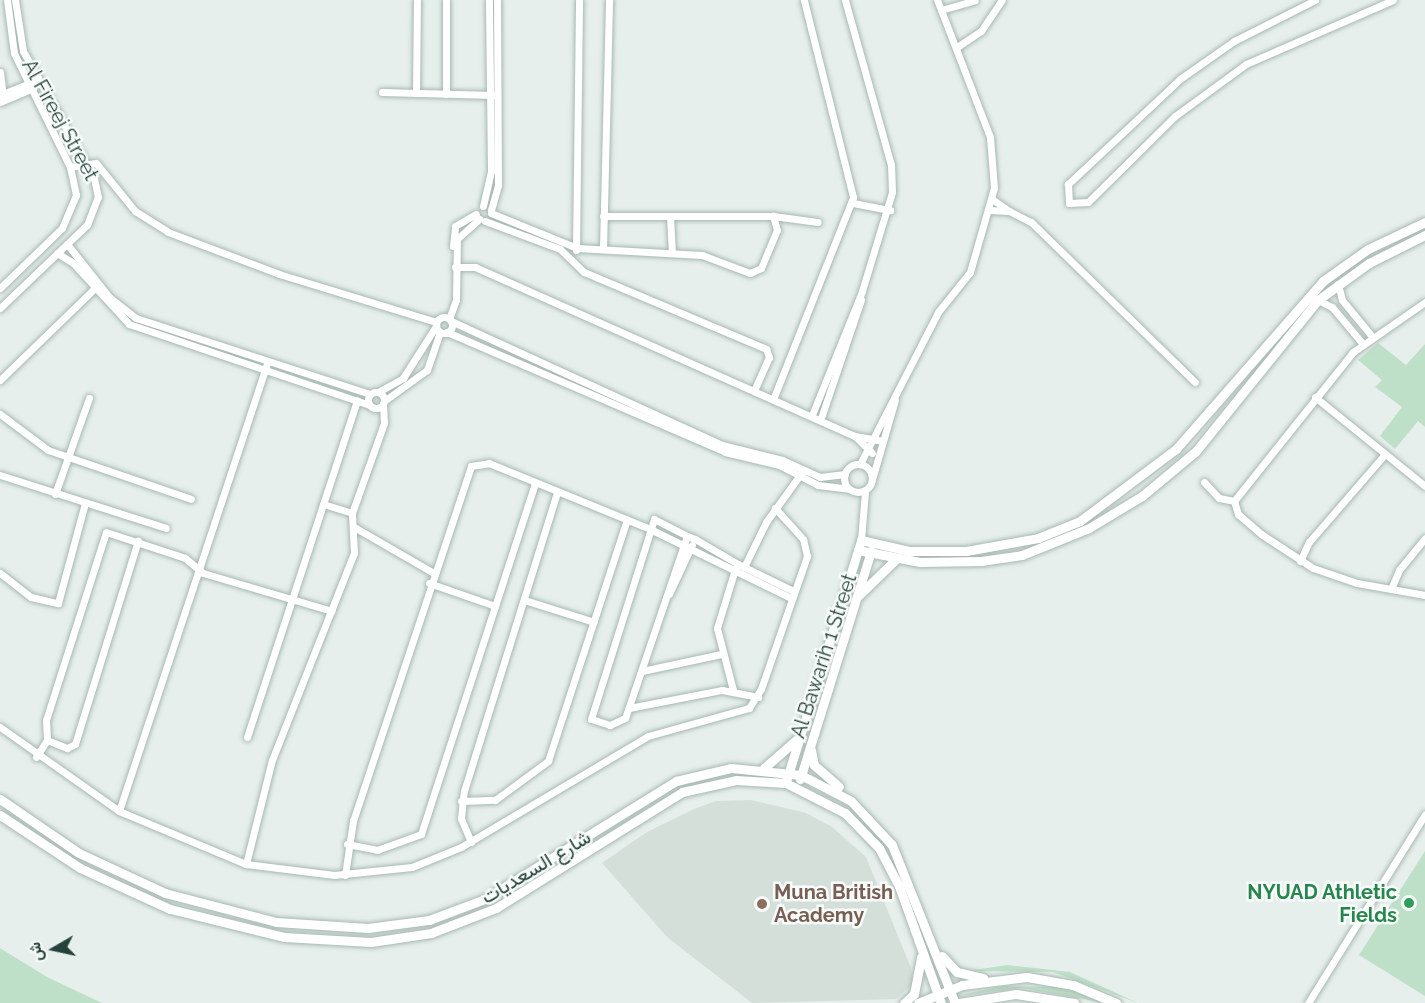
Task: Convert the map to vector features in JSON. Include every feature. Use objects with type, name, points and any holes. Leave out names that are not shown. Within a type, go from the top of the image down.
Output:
[{"type":"street","name":"Al Fireej Street","points":[[0,288],[68,221],[76,195],[70,167],[11,42],[7,0]]},
{"type":"street","name":"Al Fireej Street","points":[[0,308],[67,244],[97,207],[98,188],[38,82],[19,40],[15,0]]},
{"type":"street","points":[[416,93],[417,0]]},
{"type":"street","points":[[446,0],[446,94]]},
{"type":"street","points":[[298,377],[370,394],[378,392],[408,373],[440,328],[450,320],[456,300],[454,257],[459,235],[491,212],[498,184],[489,0]]},
{"type":"street","points":[[480,218],[491,178],[497,0]]},
{"type":"street","points":[[574,261],[577,248],[579,0]]},
{"type":"street","points":[[603,249],[609,0]]},
{"type":"street","points":[[774,397],[853,202],[804,0]]},
{"type":"street","points":[[820,418],[890,210],[891,165],[845,0]]},
{"type":"street","points":[[937,0],[957,47],[992,146],[992,199],[970,272],[938,312],[878,440],[874,453],[873,478],[865,491],[861,540],[873,544],[928,552],[1015,544],[1069,526],[1134,485],[1182,443],[1323,281],[1368,249],[1425,222]]},
{"type":"street","points":[[941,10],[975,0]]},
{"type":"street","points":[[1315,0],[1234,41],[1185,75],[1068,184],[1069,203],[1084,205],[1175,117],[1246,64],[1393,0]]},
{"type":"street","points":[[957,47],[981,31],[999,2]]},
{"type":"street","points":[[0,72],[1,94],[38,82]]},
{"type":"street","points":[[382,92],[494,95]]},
{"type":"street","points":[[70,167],[85,162],[96,163],[128,204],[159,228],[279,274],[440,328],[588,388]]},
{"type":"street","points":[[992,199],[1036,226],[1195,382]]},
{"type":"street","points":[[853,202],[890,210]]},
{"type":"street","points":[[483,206],[491,212],[577,248],[702,255],[753,273],[777,230],[773,216]]},
{"type":"street","points":[[989,210],[1009,211]]},
{"type":"street","points":[[603,216],[773,216],[818,222]]},
{"type":"street","points":[[670,216],[672,253]]},
{"type":"street","points":[[480,218],[560,249],[584,272],[766,349],[769,357],[755,389]]},
{"type":"street","points":[[858,550],[870,555],[896,559],[960,562],[1022,555],[1076,535],[1142,496],[1196,451],[1318,300],[1338,284],[1425,235]]},
{"type":"street","points":[[67,244],[96,287]]},
{"type":"street","points":[[57,253],[69,259],[96,287],[122,309],[152,329],[298,377],[376,409],[427,370],[440,328],[450,320]]},
{"type":"street","points":[[455,267],[475,267],[774,397],[855,436],[874,453]]},
{"type":"street","points":[[1338,284],[1340,298],[1371,335]]},
{"type":"street","points":[[0,380],[96,287]]},
{"type":"street","points":[[1318,300],[1345,322],[1362,343]]},
{"type":"street","points":[[1234,501],[1315,397],[1362,343],[1425,302]]},
{"type":"street","points":[[1345,322],[1355,315]]},
{"type":"street","points":[[450,320],[588,388],[705,441],[802,473],[825,478],[845,474],[874,453]]},
{"type":"street","points":[[812,415],[836,366]]},
{"type":"street","points":[[119,811],[266,367]]},
{"type":"street","points":[[246,864],[272,760],[332,611],[356,541],[352,513],[384,423],[384,403],[378,392]]},
{"type":"street","points":[[369,405],[370,394]]},
{"type":"street","points":[[1315,397],[1425,486]]},
{"type":"street","points":[[55,494],[89,398]]},
{"type":"street","points":[[247,737],[357,400]]},
{"type":"street","points":[[0,414],[30,441],[67,457],[191,499]]},
{"type":"street","points":[[855,436],[878,440]]},
{"type":"street","points":[[1300,561],[1313,538],[1385,454]]},
{"type":"street","points":[[345,875],[348,843],[432,573],[468,468],[485,462],[739,567]]},
{"type":"street","points":[[860,464],[873,478]]},
{"type":"street","points":[[802,473],[826,487],[865,491]]},
{"type":"street","points":[[733,690],[721,654],[718,615],[739,567],[775,508],[802,473]]},
{"type":"street","points":[[845,474],[849,489]]},
{"type":"street","points":[[0,475],[166,528]]},
{"type":"street","points":[[1204,482],[1219,498],[1234,501]]},
{"type":"street","points":[[348,843],[377,850],[421,834],[535,483]]},
{"type":"street","points":[[1134,485],[1142,496]]},
{"type":"street","points":[[471,842],[461,801],[557,492]]},
{"type":"street","points":[[1234,501],[1242,518],[1300,561],[1349,581],[1425,595]]},
{"type":"street","points":[[0,573],[31,597],[58,603],[85,503]]},
{"type":"street","points":[[323,504],[352,513]]},
{"type":"street","points":[[0,727],[36,757],[119,811],[246,864],[345,875],[412,867],[471,842],[611,754],[679,725],[740,714],[758,697],[790,593],[807,547],[775,508]]},
{"type":"street","points":[[691,537],[666,599],[629,708],[614,725],[591,718],[654,519],[691,537],[739,567],[790,593]]},
{"type":"street","points":[[461,801],[489,802],[546,764],[627,520]]},
{"type":"street","points":[[354,527],[432,573]]},
{"type":"street","points":[[36,757],[47,740],[46,720],[101,536],[111,531],[185,558],[198,570],[256,591],[293,596],[332,611]]},
{"type":"street","points":[[356,541],[373,538]]},
{"type":"street","points":[[1391,589],[1399,570],[1425,538]]},
{"type":"street","name":"Al Bawarih 1 Street","points":[[787,777],[861,540]]},
{"type":"street","points":[[47,740],[67,748],[75,744],[138,541]]},
{"type":"street","name":"Al Bawarih 1 Street","points":[[800,781],[873,544]]},
{"type":"street","points":[[855,599],[896,559]]},
{"type":"street","points":[[429,583],[495,606]]},
{"type":"street","points":[[524,600],[594,622]]},
{"type":"street","points":[[642,671],[721,654]]},
{"type":"street","points":[[629,708],[733,690],[758,697]]},
{"type":"street","points":[[764,768],[799,736]]},
{"type":"street","points":[[812,742],[818,771],[866,807],[878,826]]},
{"type":"street","name":"شارع السعديات","points":[[0,799],[79,853],[165,893],[276,922],[368,928],[429,920],[485,899],[676,781],[712,771],[764,768],[837,792],[878,826],[906,870],[957,1003]]},
{"type":"street","name":"شارع السعديات","points":[[0,815],[80,868],[170,909],[284,937],[370,942],[431,933],[480,916],[672,796],[752,774],[787,777]]},
{"type":"street","name":"شارع السعديات","points":[[800,781],[836,807],[868,835],[895,876],[941,1003]]},
{"type":"street","points":[[1308,1003],[1425,814]]},
{"type":"street","points":[[904,1003],[914,994],[922,968],[913,926]]},
{"type":"street","points":[[938,952],[964,975],[1059,982],[1116,1003]]},
{"type":"street","points":[[918,1003],[951,988],[997,978]]},
{"type":"street","points":[[957,1003],[1016,994],[1074,1003]]},
{"type":"shaded area","name":"Muna British Academy","points":[[751,800],[806,813],[832,827],[866,857],[911,968],[913,984],[896,999],[752,1003],[667,937],[602,863],[647,832],[694,809],[716,801]]},
{"type":"green space","points":[[1378,343],[1406,365],[1425,344],[1425,427],[1418,421],[1395,449],[1380,436],[1402,407],[1375,387],[1382,380],[1358,360]]},
{"type":"green space","name":"NYUAD Athletic Fields","points":[[1425,851],[1425,996],[1359,955]]},
{"type":"green space","points":[[0,948],[47,977],[102,1003],[0,1003]]},
{"type":"green space","points":[[1007,965],[1070,972],[1138,1003],[1053,972],[968,971]]},
{"type":"green space","points":[[1003,986],[1061,987],[1105,1003],[1022,988],[956,996]]},
{"type":"place","name":"NYUAD Athletic Fields","points":[[1409,903]]},
{"type":"place","name":"Muna British Academy","points":[[762,904]]}]
